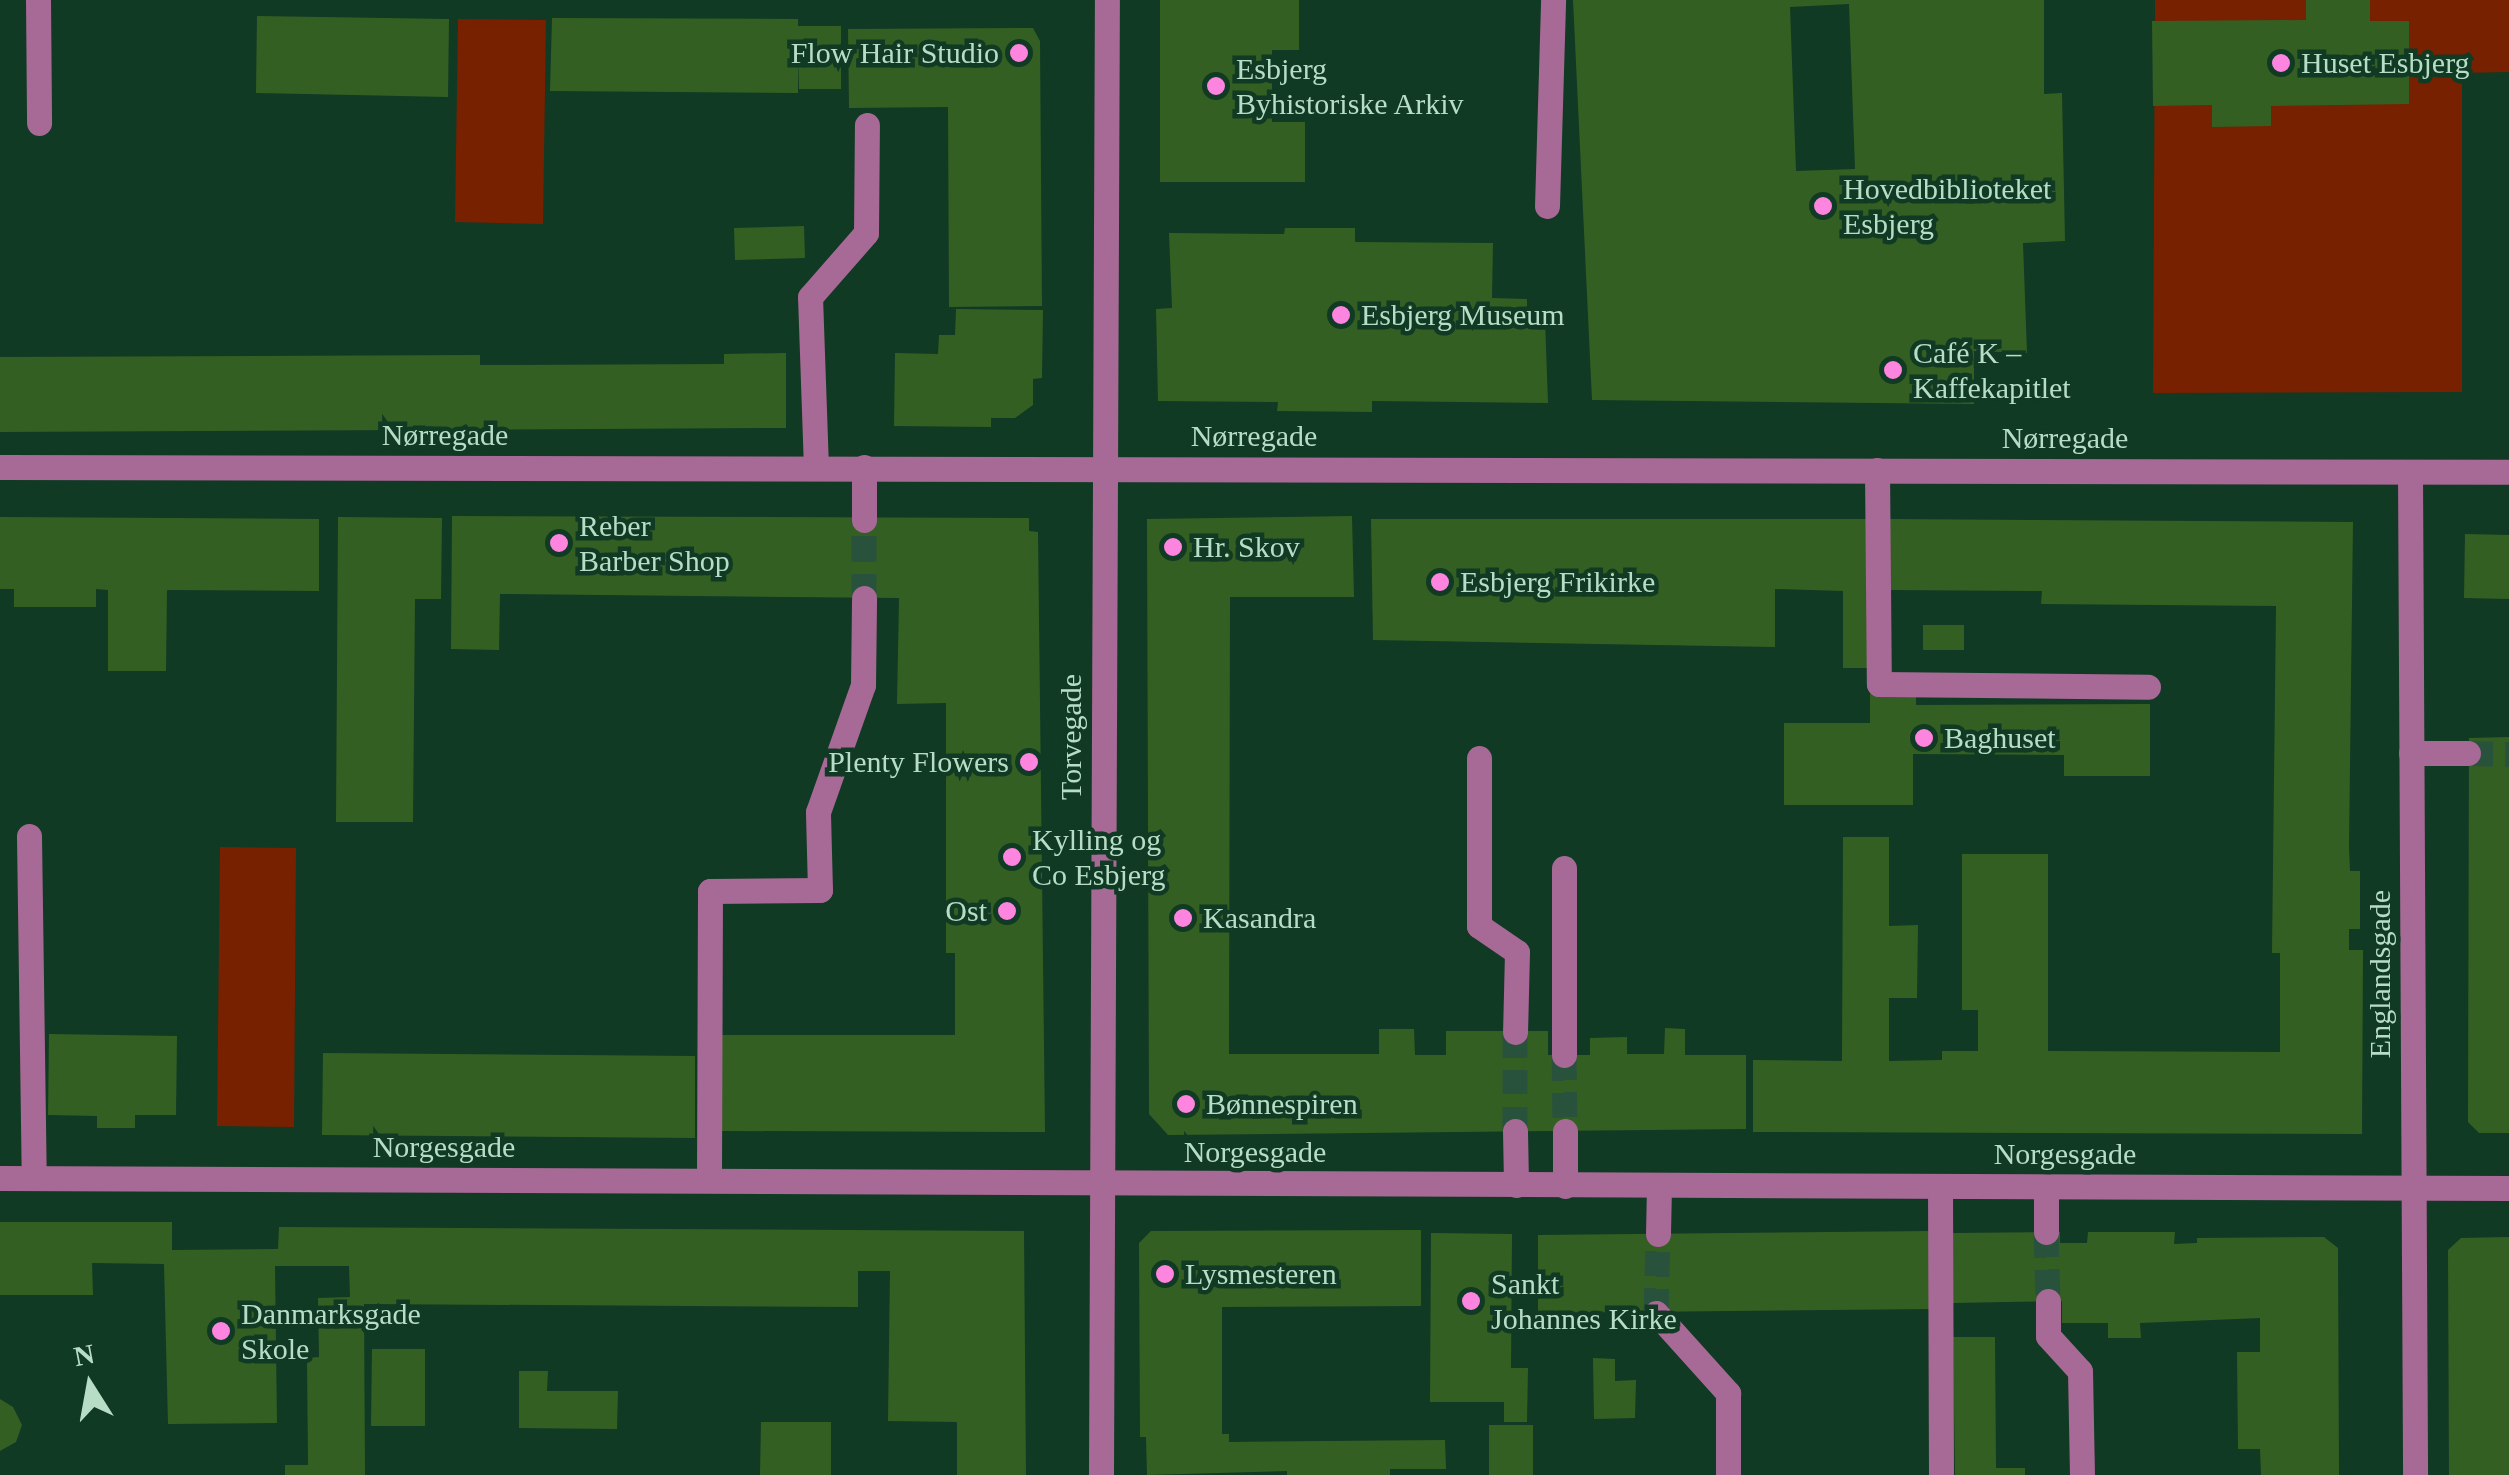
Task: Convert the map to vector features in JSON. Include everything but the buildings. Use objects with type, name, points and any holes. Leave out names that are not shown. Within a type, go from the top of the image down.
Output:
[{"type":"street","points":[[38,0],[38,123]]},
{"type":"street","name":"Torvegade","points":[[1101,1475],[1107,0]]},
{"type":"street","points":[[1548,206],[1553,0]]},
{"type":"street","points":[[816,468],[810,297],[866,233],[867,125]]},
{"type":"street","name":"Nørregade","points":[[0,467],[2509,472]]},
{"type":"street","points":[[864,467],[864,520]]},
{"type":"street","points":[[1877,470],[1879,684],[2148,688]]},
{"type":"street","name":"Englandsgade","points":[[2410,472],[2415,1475]]},
{"type":"street","points":[[708,1178],[710,891],[820,890],[818,812],[863,684],[864,598]]},
{"type":"street","points":[[2411,752],[2468,753]]},
{"type":"street","points":[[1479,758],[1480,926],[1516,952],[1514,1032]]},
{"type":"street","points":[[29,836],[34,1178]]},
{"type":"street","points":[[1564,868],[1564,1055]]},
{"type":"street","points":[[1514,1131],[1516,1185]]},
{"type":"street","points":[[1565,1131],[1565,1186]]},
{"type":"street","name":"Norgesgade","points":[[0,1178],[2509,1188]]},
{"type":"street","points":[[1658,1234],[1660,1185]]},
{"type":"street","points":[[1940,1186],[1941,1475]]},
{"type":"street","points":[[2046,1186],[2046,1232]]},
{"type":"street","points":[[2048,1301],[2048,1336],[2080,1371],[2082,1475]]},
{"type":"street","points":[[1656,1313],[1728,1393],[1728,1475]]},
{"type":"shaded area","points":[[2155,0],[2509,0],[2509,72],[2462,73],[2462,392],[2153,393]]},
{"type":"shaded area","points":[[458,19],[546,20],[543,224],[455,222]]},
{"type":"shaded area","points":[[220,847],[296,848],[294,1127],[217,1126]]},
{"type":"tunnel","points":[[864,520],[864,598]]},
{"type":"tunnel","points":[[2468,753],[2509,754]]},
{"type":"tunnel","points":[[1515,1032],[1515,1131]]},
{"type":"tunnel","points":[[1564,1055],[1565,1131]]},
{"type":"tunnel","points":[[2046,1232],[2048,1301]]},
{"type":"tunnel","points":[[1656,1313],[1658,1234]]},
{"type":"place","name":"Flow Hair Studio","points":[[1019,53]]},
{"type":"place","name":"Huset Esbjerg","points":[[2281,63]]},
{"type":"place","name":"Esbjerg Byhistoriske Arkiv","points":[[1216,86]]},
{"type":"place","name":"Hovedbiblioteket Esbjerg","points":[[1823,206]]},
{"type":"place","name":"Esbjerg Museum","points":[[1341,315]]},
{"type":"place","name":"Café K – Kaffekapitlet","points":[[1893,370]]},
{"type":"place","name":"Reber Barber Shop","points":[[559,543]]},
{"type":"place","name":"Hr. Skov","points":[[1173,547]]},
{"type":"place","name":"Esbjerg Frikirke","points":[[1440,582]]},
{"type":"place","name":"Baghuset","points":[[1924,738]]},
{"type":"place","name":"Plenty Flowers","points":[[1029,762]]},
{"type":"place","name":"Kylling og Co Esbjerg","points":[[1012,857]]},
{"type":"place","name":"Ost","points":[[1007,911]]},
{"type":"place","name":"Kasandra","points":[[1183,918]]},
{"type":"place","name":"Bønnespiren","points":[[1186,1104]]},
{"type":"place","name":"Lysmesteren","points":[[1165,1274]]},
{"type":"place","name":"Sankt Johannes Kirke","points":[[1471,1301]]},
{"type":"place","name":"Danmarksgade Skole","points":[[221,1331]]}]
